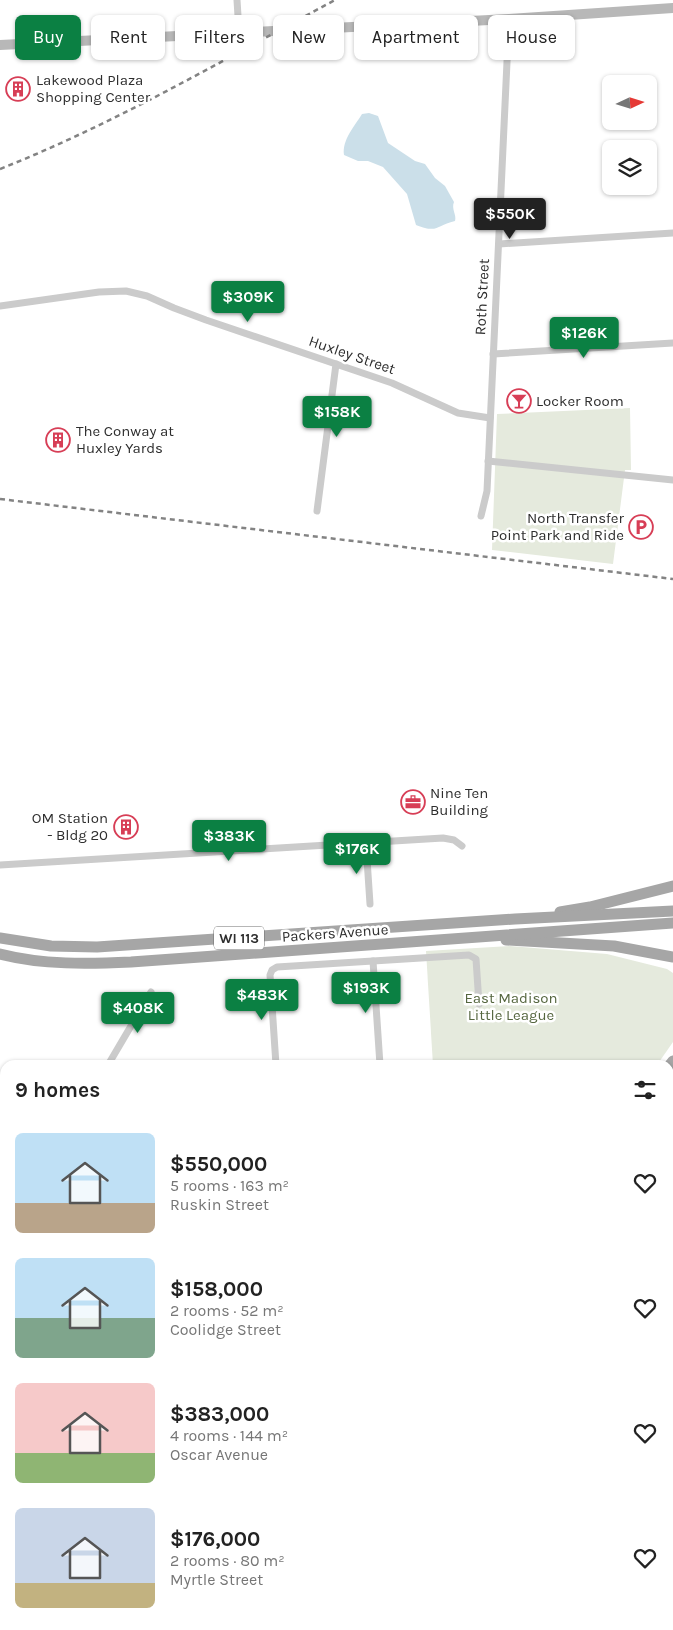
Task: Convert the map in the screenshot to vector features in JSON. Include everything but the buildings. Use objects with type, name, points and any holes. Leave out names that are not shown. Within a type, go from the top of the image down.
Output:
[{"type":"main road","points":[[522,919],[590,907],[673,886]]},
{"type":"main road","name":"Packers Avenue","points":[[0,938],[51,946],[97,947],[673,911]]},
{"type":"main road","name":"Packers Avenue","points":[[0,954],[48,962],[92,964],[673,923]]},
{"type":"main road","points":[[470,938],[610,946],[673,957]]},
{"type":"main road","points":[[657,954],[673,961]]},
{"type":"street","points":[[237,0],[238,15]]},
{"type":"street","points":[[558,15],[673,8]]},
{"type":"street","points":[[263,31],[488,19]]},
{"type":"street","points":[[0,46],[175,36]]},
{"type":"street","name":"Roth Street","points":[[481,516],[487,491],[507,60]]},
{"type":"street","points":[[499,244],[673,233]]},
{"type":"street","name":"Huxley Street","points":[[0,306],[99,292],[126,291],[147,296],[206,320],[392,384],[458,413],[490,418]]},
{"type":"street","points":[[494,354],[673,343]]},
{"type":"street","points":[[317,510],[336,364]]},
{"type":"street","points":[[488,461],[673,480]]},
{"type":"street","points":[[0,866],[443,838],[454,840],[462,846]]},
{"type":"street","points":[[366,844],[370,904]]},
{"type":"street","points":[[276,1060],[270,975],[272,970],[277,967],[462,955],[475,957],[479,1004]]},
{"type":"street","points":[[373,961],[380,1060]]},
{"type":"street","points":[[111,1060],[151,992]]},
{"type":"green space","points":[[630,408],[631,470],[625,470],[613,564],[492,550],[497,414]]},
{"type":"green space","name":"East Madison Little League","points":[[510,946],[607,954],[667,969],[673,973],[673,1042],[660,1060],[433,1060],[426,951]]},
{"type":"water","points":[[369,113],[378,116],[388,143],[415,161],[425,164],[435,178],[445,186],[454,202],[455,221],[433,229],[416,225],[407,194],[383,167],[368,161],[358,161],[344,155],[345,144],[349,134],[362,114]]},
{"type":"railway","points":[[0,169],[128,111],[335,0]]},
{"type":"railway","points":[[0,499],[673,579]]},
{"type":"place","name":"Lakewood Plaza Shopping Center","points":[[18,89]]},
{"type":"place","name":"Locker Room","points":[[519,401]]},
{"type":"place","name":"The Conway at Huxley Yards","points":[[58,440]]},
{"type":"place","name":"North Transfer Point Park and Ride","points":[[641,527]]},
{"type":"place","name":"Nine Ten Building","points":[[413,802]]},
{"type":"place","name":"OM Station - Bldg 20","points":[[126,827]]}]
